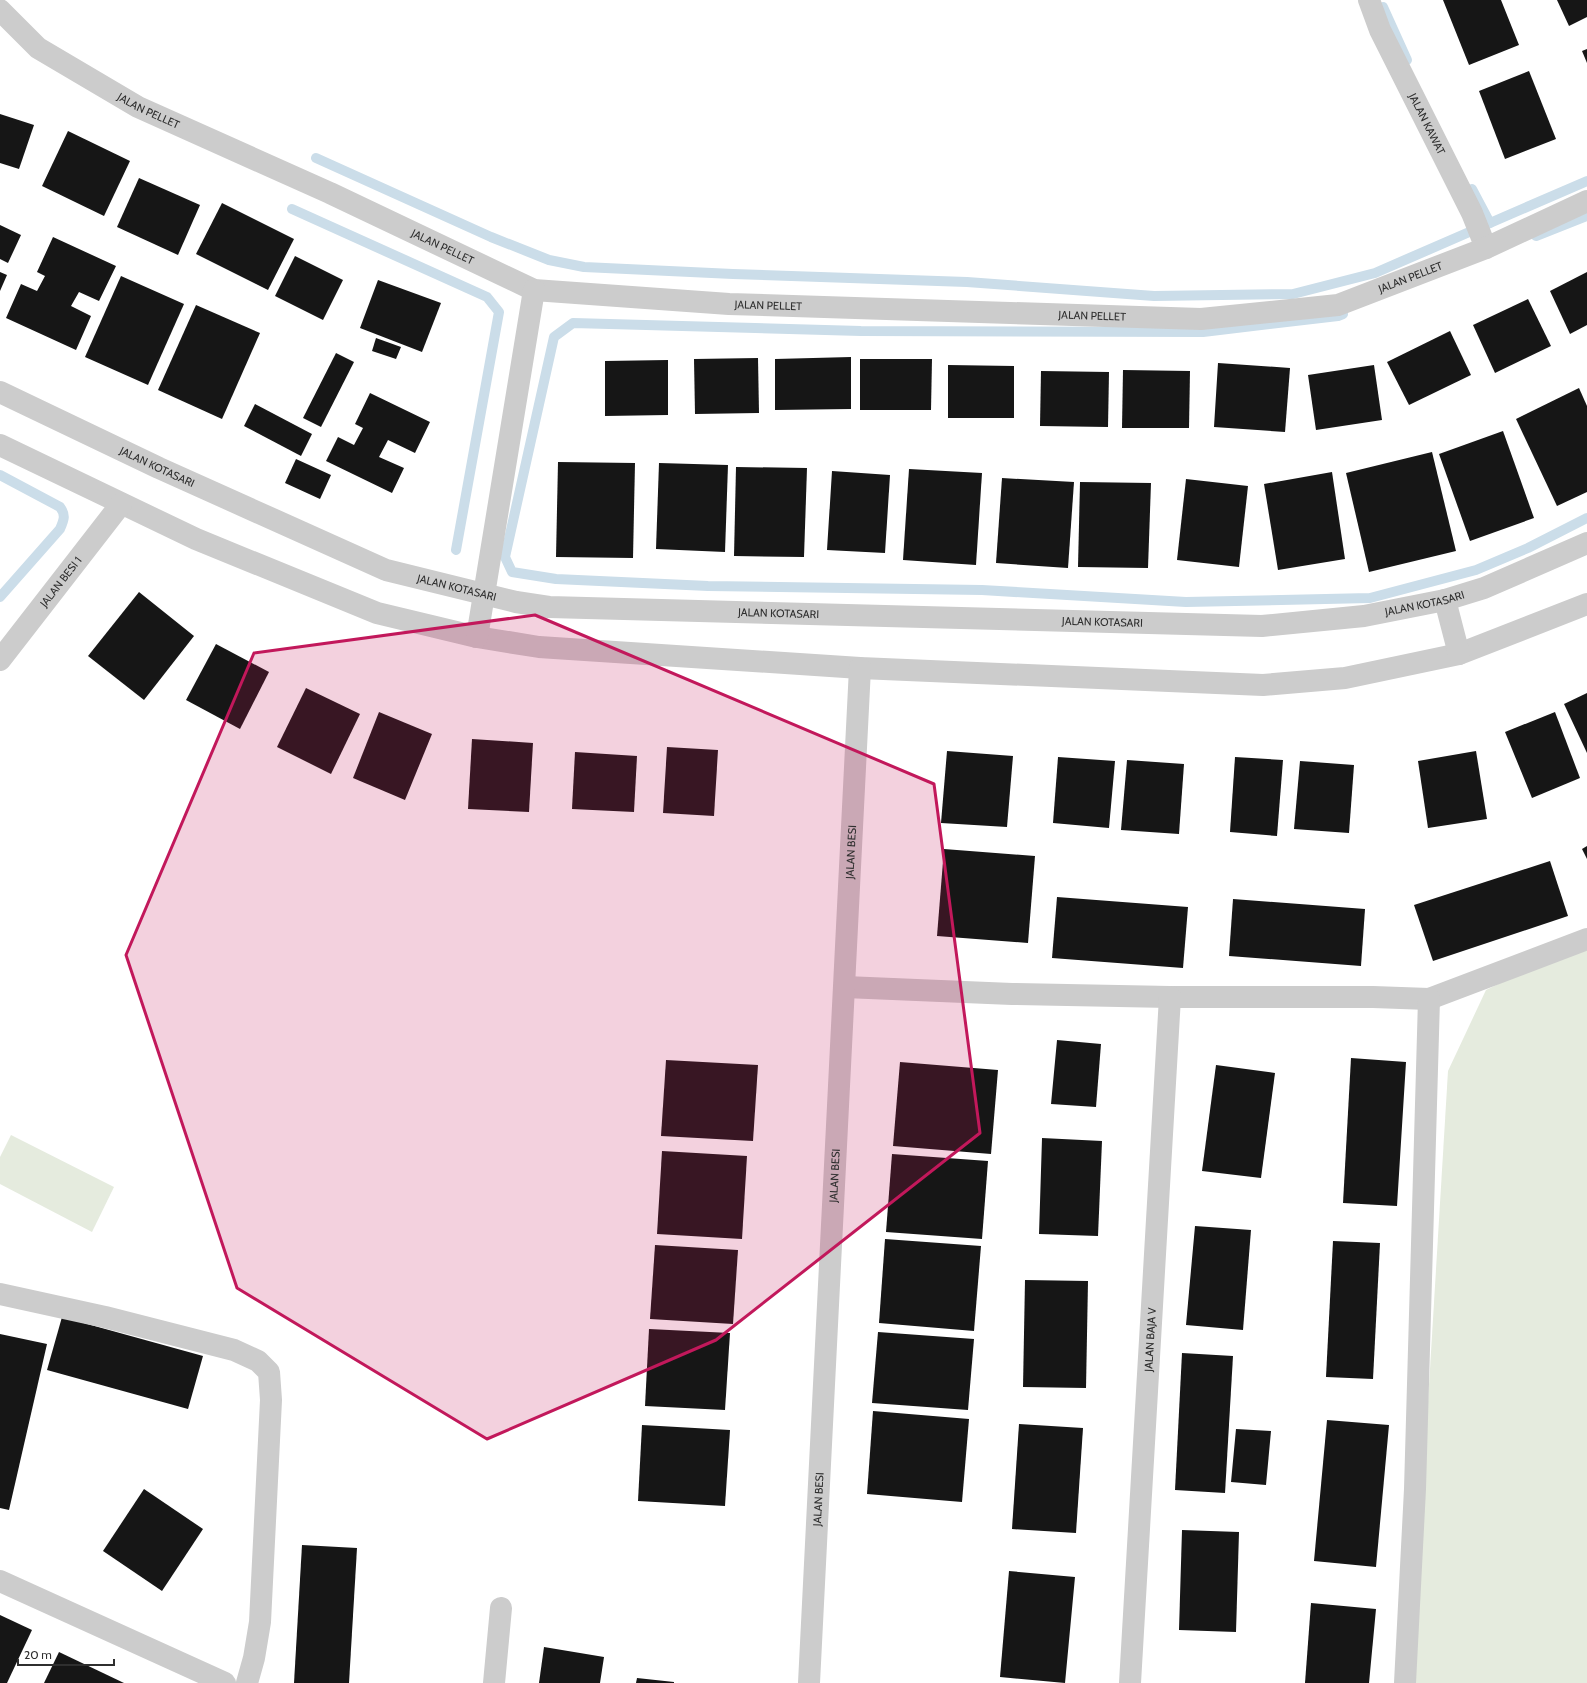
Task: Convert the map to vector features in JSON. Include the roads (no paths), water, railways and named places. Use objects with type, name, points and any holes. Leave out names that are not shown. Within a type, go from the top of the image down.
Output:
[{"type":"street","name":"JALAN KAWAT","points":[[1369,0],[1380,30],[1438,144],[1480,234]]},
{"type":"street","name":"JALAN PELLET","points":[[0,10],[38,48],[138,107],[330,193],[534,290],[728,304],[1201,319],[1338,305],[1480,234],[1587,201]]},
{"type":"street","points":[[477,637],[534,290]]},
{"type":"street","name":"JALAN KOTASARI","points":[[0,392],[159,468],[386,570],[516,602],[549,607],[1262,626],[1364,616],[1445,600],[1484,588],[1587,543]]},
{"type":"street","points":[[0,445],[196,539],[377,613],[477,637],[539,647],[860,668],[1262,685],[1345,678],[1458,654],[1587,604]]},
{"type":"street","name":"JALAN BESI 1","points":[[0,660],[121,504]]},
{"type":"street","points":[[1445,600],[1458,654]]},
{"type":"street","name":"JALAN BESI","points":[[809,1683],[860,668]]},
{"type":"street","points":[[844,986],[1012,994],[1170,997],[1373,997],[1429,999],[1587,939]]},
{"type":"street","name":"JALAN BAJA V","points":[[1130,1683],[1170,997]]},
{"type":"street","points":[[1404,1683],[1415,1481],[1429,999]]},
{"type":"street","points":[[0,1294],[105,1317],[234,1350],[258,1361],[269,1372],[271,1400],[260,1622],[254,1658],[247,1683]]},
{"type":"street","points":[[0,1581],[225,1683]]},
{"type":"street","points":[[494,1683],[501,1608]]},
{"type":"waterway","points":[[1383,7],[1407,60]]},
{"type":"waterway","points":[[316,158],[491,237],[549,260],[584,267],[967,282],[1154,296],[1293,294],[1375,273],[1490,223]]},
{"type":"waterway","points":[[1472,189],[1490,223],[1587,181]]},
{"type":"waterway","points":[[292,209],[487,297],[499,312],[456,550]]},
{"type":"waterway","points":[[1536,236],[1587,216]]},
{"type":"waterway","points":[[1343,314],[1338,316],[1203,332],[861,331],[573,323],[554,337],[505,557],[512,572],[556,579],[708,586],[982,590],[1186,602],[1370,598],[1476,570],[1528,548],[1587,518]]},
{"type":"waterway","points":[[0,475],[60,507],[64,518],[60,529],[0,597]]}]
